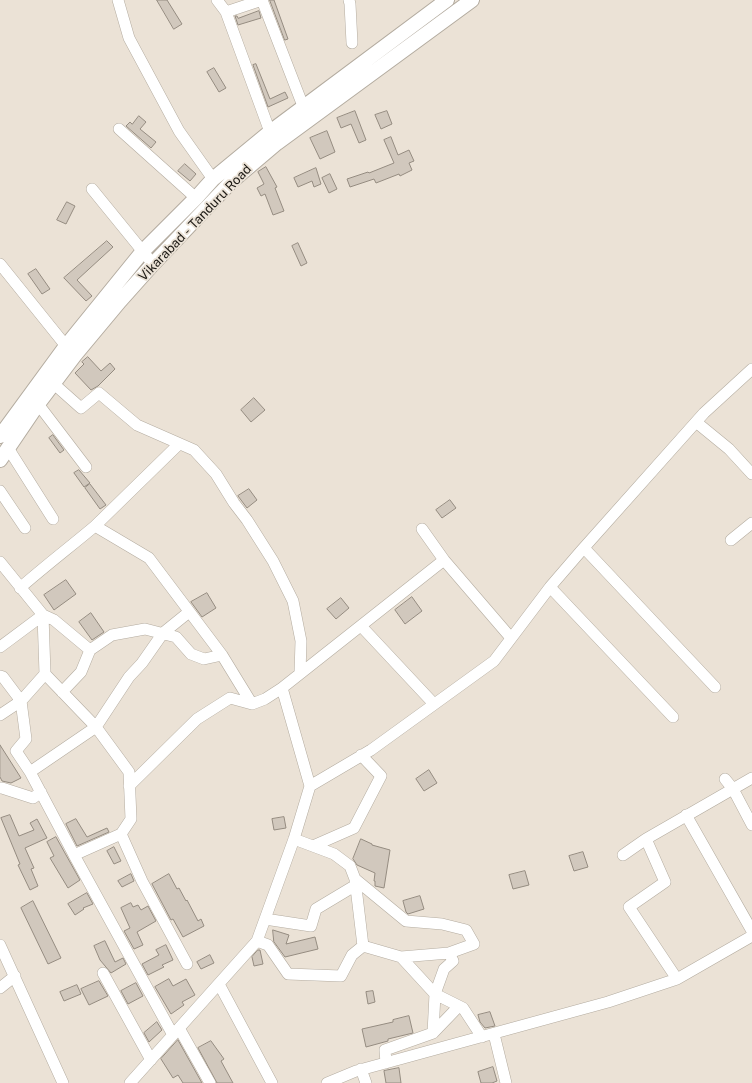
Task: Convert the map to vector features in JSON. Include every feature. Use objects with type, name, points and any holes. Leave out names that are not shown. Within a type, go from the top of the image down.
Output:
[{"type":"main road","name":"Vikarabad - Tanduru Road","points":[[0,436],[66,346],[143,252],[213,179],[303,106],[345,84],[472,0]]},
{"type":"main road","name":"Vikarabad - Tanduru Road","points":[[0,460],[38,404],[75,355],[153,264],[231,182],[439,2]]},
{"type":"street","points":[[118,0],[129,38],[179,131],[213,179]]},
{"type":"street","points":[[217,0],[226,12],[270,132]]},
{"type":"street","points":[[226,12],[262,0],[303,106]]},
{"type":"street","points":[[349,0],[352,43]]},
{"type":"street","points":[[119,129],[196,198]]},
{"type":"street","points":[[92,189],[153,264]]},
{"type":"street","points":[[0,264],[66,346]]},
{"type":"street","points":[[310,786],[361,755],[494,661],[550,588],[584,548],[704,413],[752,369]]},
{"type":"street","points":[[54,384],[81,408],[99,394],[137,425],[194,450],[216,474],[273,561],[293,601],[301,641],[300,673]]},
{"type":"street","points":[[38,404],[86,467]]},
{"type":"street","points":[[696,422],[729,449],[752,474]]},
{"type":"street","points":[[20,588],[53,559],[95,526],[179,444]]},
{"type":"street","points":[[8,448],[53,519]]},
{"type":"street","points":[[0,491],[25,528]]},
{"type":"street","points":[[731,540],[752,523]]},
{"type":"street","points":[[95,526],[149,558],[222,655],[252,704]]},
{"type":"street","points":[[422,529],[444,560],[511,638]]},
{"type":"street","points":[[584,548],[715,687]]},
{"type":"street","points":[[129,786],[197,719],[230,698],[252,704],[266,699],[444,560]]},
{"type":"street","points":[[0,562],[43,615],[54,620],[90,650]]},
{"type":"street","points":[[550,588],[673,717]]},
{"type":"street","points":[[30,772],[96,727],[129,678],[142,663],[163,633],[189,612]]},
{"type":"street","points":[[0,647],[43,615]]},
{"type":"street","points":[[43,615],[45,674],[96,727],[129,772],[131,820],[121,834],[74,855]]},
{"type":"street","points":[[361,626],[434,704]]},
{"type":"street","points":[[62,692],[81,672],[90,650],[112,635],[145,629],[176,637],[191,654],[204,659],[222,655]]},
{"type":"street","points":[[0,715],[21,701],[45,674]]},
{"type":"street","points":[[0,676],[3,677],[21,701],[26,739],[16,751],[30,772],[74,855],[176,1032],[210,1083]]},
{"type":"street","points":[[136,1081],[151,1060],[257,941],[294,839],[310,786],[282,688]]},
{"type":"street","points":[[313,846],[354,828],[382,776],[361,755]]},
{"type":"street","points":[[623,855],[646,839],[752,778]]},
{"type":"street","points":[[725,779],[733,789],[752,825]]},
{"type":"street","points":[[0,788],[33,798],[41,792]]},
{"type":"street","points":[[686,816],[752,931]]},
{"type":"street","points":[[121,834],[142,881],[187,964]]},
{"type":"street","points":[[294,839],[334,854],[350,866],[356,882],[363,946]]},
{"type":"street","points":[[646,839],[665,882],[630,907],[677,979]]},
{"type":"street","points":[[265,919],[311,926],[316,909],[356,882]]},
{"type":"street","points":[[356,882],[406,921],[442,924],[466,930],[474,944],[449,953],[401,957],[363,946]]},
{"type":"street","points":[[327,1083],[361,1070],[608,1002],[677,979],[752,936]]},
{"type":"street","points":[[257,941],[268,945],[288,974],[341,976],[352,955],[363,946]]},
{"type":"street","points":[[0,945],[63,1083]]},
{"type":"street","points":[[433,1033],[436,994],[444,969],[453,960],[449,953]]},
{"type":"street","points":[[401,957],[436,994],[463,1008],[482,1037]]},
{"type":"street","points":[[103,973],[151,1060]]},
{"type":"street","points":[[0,988],[15,976]]},
{"type":"street","points":[[219,984],[272,1083]]},
{"type":"street","points":[[386,1063],[385,1050],[433,1033],[460,1006]]},
{"type":"street","points":[[494,1034],[506,1083]]},
{"type":"street","points":[[361,1070],[366,1083]]},
{"type":"building","points":[[157,0],[167,0],[182,24],[174,29]]},
{"type":"building","points":[[270,0],[274,0],[288,39],[285,40]]},
{"type":"building","points":[[259,11],[261,18],[238,25],[235,16],[238,18]]},
{"type":"building","points":[[256,64],[270,99],[285,92],[288,98],[268,107],[253,65]]},
{"type":"building","points":[[214,68],[226,88],[219,92],[207,72]]},
{"type":"building","points":[[355,111],[366,140],[359,143],[351,124],[341,128],[337,118]]},
{"type":"building","points":[[387,111],[392,124],[381,129],[375,115]]},
{"type":"building","points":[[139,116],[146,122],[140,129],[156,142],[151,148],[126,126],[130,122],[132,124]]},
{"type":"building","points":[[327,131],[335,152],[320,159],[310,138]]},
{"type":"building","points":[[391,137],[398,155],[409,150],[414,161],[409,163],[412,170],[400,176],[399,174],[376,183],[374,179],[350,187],[347,179],[368,172],[369,173],[394,163],[384,140]]},
{"type":"building","points":[[185,164],[196,174],[190,181],[178,171]]},
{"type":"building","points":[[266,167],[277,187],[275,188],[284,211],[273,215],[265,194],[261,196],[257,188],[264,184],[258,172]]},
{"type":"building","points":[[316,168],[321,184],[314,187],[312,181],[298,187],[294,178]]},
{"type":"building","points":[[330,174],[337,189],[329,193],[322,178]]},
{"type":"building","points":[[67,202],[75,206],[66,224],[57,220]]},
{"type":"building","points":[[107,241],[113,247],[77,280],[92,296],[86,301],[64,278]]},
{"type":"building","points":[[298,243],[307,263],[301,266],[292,246]]},
{"type":"building","points":[[36,269],[50,289],[42,294],[28,274]]},
{"type":"building","points":[[88,357],[101,371],[110,363],[115,369],[98,386],[91,390],[75,373],[84,364],[82,362]]},
{"type":"building","points":[[254,398],[265,410],[251,422],[241,410]]},
{"type":"building","points":[[53,435],[64,450],[60,453],[49,438]]},
{"type":"building","points":[[79,470],[90,483],[84,487],[74,473]]},
{"type":"building","points":[[90,484],[106,505],[100,509],[85,488]]},
{"type":"building","points":[[249,489],[257,500],[247,508],[238,496]]},
{"type":"building","points":[[450,500],[456,508],[442,518],[436,510]]},
{"type":"building","points":[[66,580],[76,594],[54,610],[44,595]]},
{"type":"building","points":[[207,593],[216,608],[202,617],[191,602]]},
{"type":"building","points":[[412,597],[422,611],[405,624],[395,610]]},
{"type":"building","points":[[341,598],[349,608],[336,619],[327,609]]},
{"type":"building","points":[[91,613],[104,632],[92,640],[79,622]]},
{"type":"building","points":[[0,745],[21,778],[11,783],[2,781],[0,777]]},
{"type":"building","points":[[429,770],[437,783],[424,791],[416,779]]},
{"type":"building","points":[[10,815],[19,836],[34,830],[30,823],[37,819],[47,838],[25,848],[34,868],[31,869],[38,886],[30,890],[18,865],[20,864],[1,818]]},
{"type":"building","points":[[284,817],[286,828],[274,830],[272,819]]},
{"type":"building","points":[[76,819],[87,837],[107,828],[109,832],[77,846],[66,824]]},
{"type":"building","points":[[56,837],[80,880],[68,888],[50,858],[54,856],[47,842]]},
{"type":"building","points":[[361,839],[372,845],[390,850],[384,888],[375,886],[375,873],[357,865],[353,859]]},
{"type":"building","points":[[114,847],[121,861],[114,864],[107,851]]},
{"type":"building","points":[[583,852],[588,867],[574,871],[569,856]]},
{"type":"building","points":[[525,871],[529,885],[513,889],[509,875]]},
{"type":"building","points":[[131,874],[134,881],[122,887],[118,881]]},
{"type":"building","points":[[169,874],[177,889],[179,888],[186,901],[187,900],[198,921],[201,919],[204,926],[183,937],[173,919],[171,920],[152,884]]},
{"type":"building","points":[[87,893],[93,904],[83,908],[84,909],[75,915],[68,904]]},
{"type":"building","points":[[420,896],[424,909],[408,914],[403,901]]},
{"type":"building","points":[[33,901],[61,958],[48,964],[21,908]]},
{"type":"building","points":[[131,903],[133,907],[138,905],[141,910],[148,906],[156,921],[137,932],[143,945],[134,949],[124,931],[130,928],[121,908]]},
{"type":"building","points":[[273,930],[289,935],[286,944],[315,937],[318,949],[285,957],[274,942]]},
{"type":"building","points":[[105,941],[115,962],[123,958],[126,964],[111,973],[100,960],[94,946]]},
{"type":"building","points":[[166,945],[173,960],[162,965],[164,967],[148,975],[142,964],[159,955],[156,950]]},
{"type":"building","points":[[258,950],[260,950],[263,964],[254,966],[252,957]]},
{"type":"building","points":[[210,955],[214,963],[201,969],[197,962]]},
{"type":"building","points":[[169,979],[173,986],[186,979],[195,995],[182,1002],[184,1005],[171,1014],[155,987]]},
{"type":"building","points":[[99,981],[108,996],[89,1005],[81,989]]},
{"type":"building","points":[[136,983],[143,996],[128,1004],[121,991]]},
{"type":"building","points":[[77,985],[81,994],[64,1001],[60,992]]},
{"type":"building","points":[[373,991],[375,1002],[368,1004],[366,992]]},
{"type":"building","points":[[490,1012],[495,1026],[485,1028],[480,1022],[478,1015]]},
{"type":"building","points":[[409,1016],[413,1033],[388,1039],[388,1041],[366,1047],[362,1029],[393,1022],[393,1020]]},
{"type":"building","points":[[157,1022],[162,1030],[149,1042],[144,1033]]},
{"type":"building","points":[[178,1040],[202,1083],[183,1083],[178,1075],[173,1078],[161,1059]]},
{"type":"building","points":[[211,1041],[224,1059],[221,1061],[233,1083],[217,1083],[198,1048]]},
{"type":"building","points":[[493,1067],[497,1081],[492,1083],[481,1083],[478,1072]]},
{"type":"building","points":[[399,1068],[401,1083],[386,1083],[384,1071]]}]
